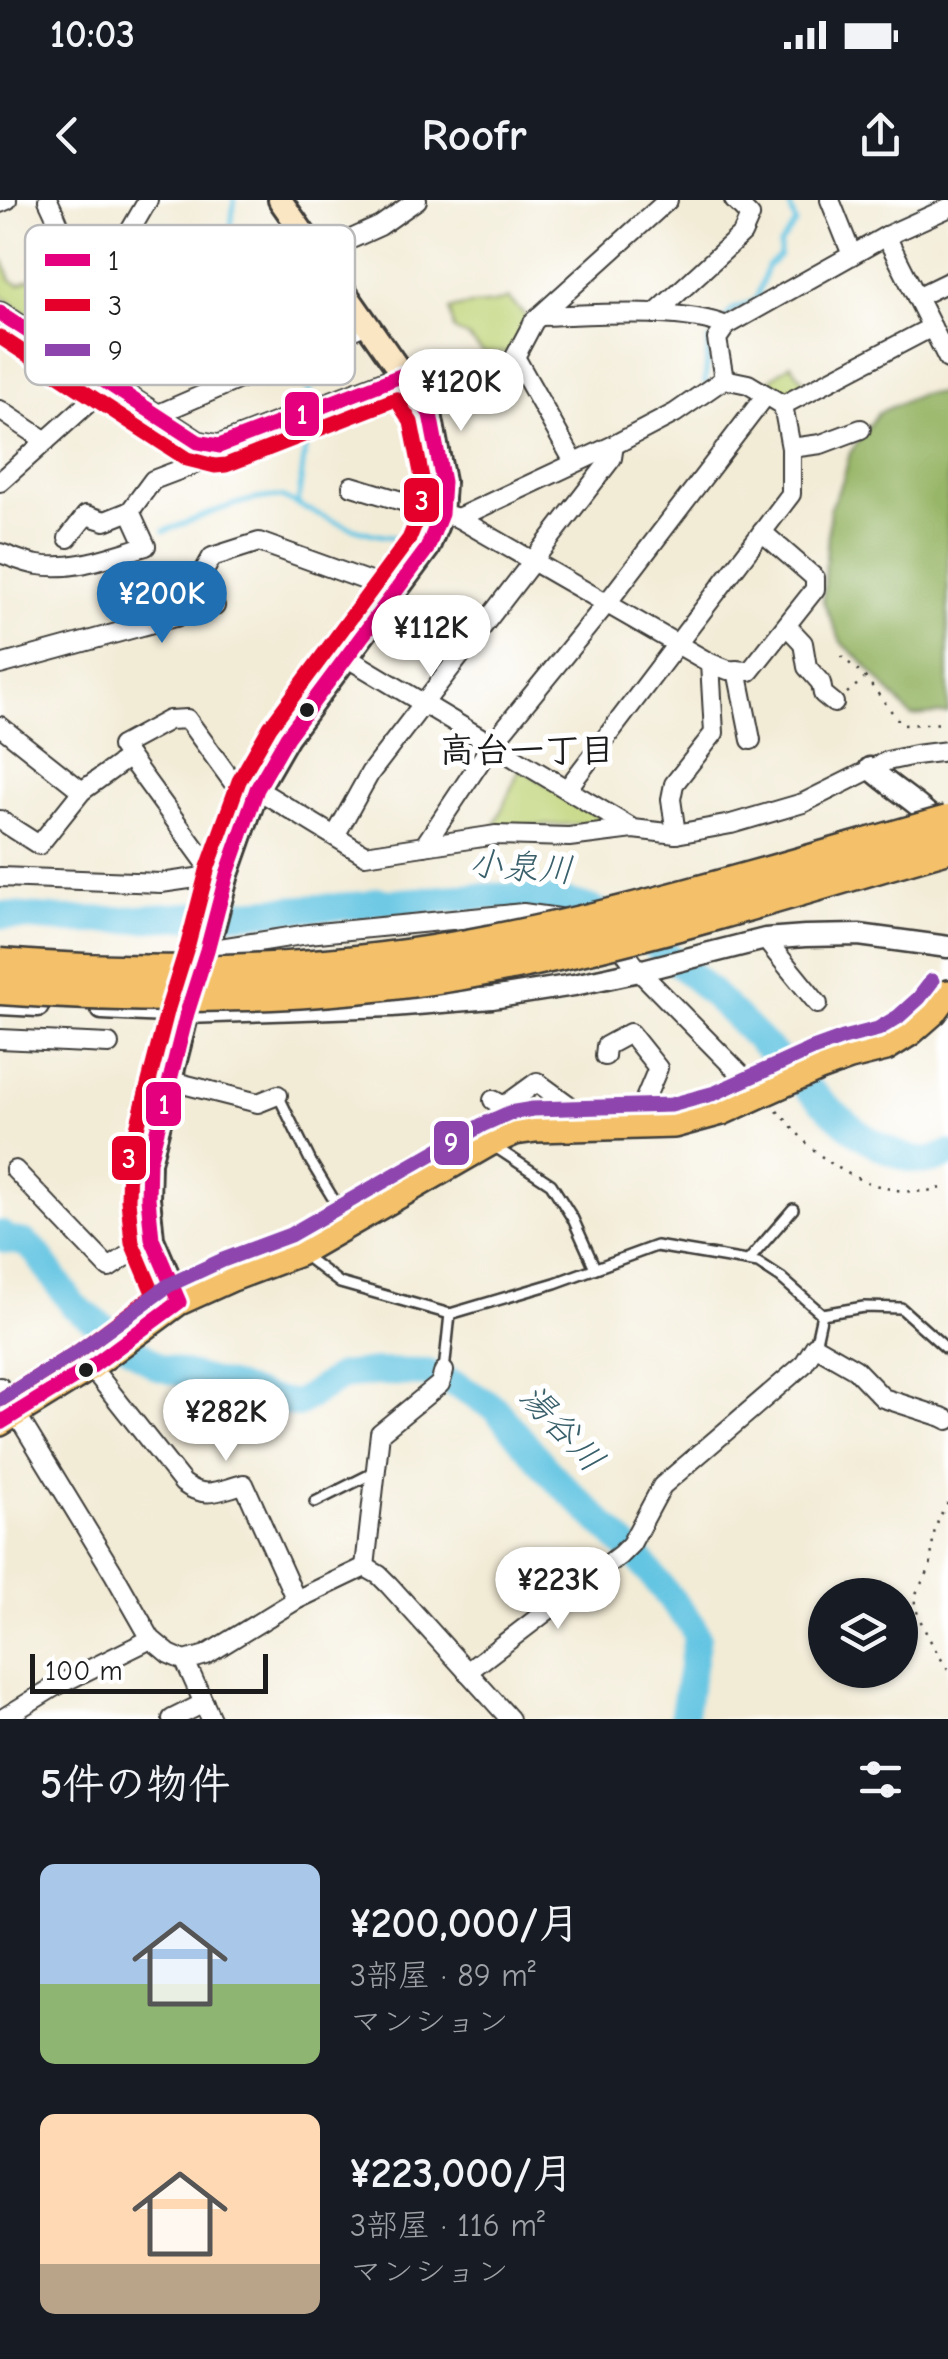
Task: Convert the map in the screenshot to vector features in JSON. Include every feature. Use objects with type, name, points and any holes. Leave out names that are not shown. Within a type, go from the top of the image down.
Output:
[{"type":"highway","points":[[0,964],[83,970],[266,968],[459,947],[659,903],[948,820]]},
{"type":"highway","points":[[0,989],[65,994],[265,995],[462,974],[665,928],[948,848]]},
{"type":"main road","points":[[280,200],[298,225]]},
{"type":"main road","points":[[179,1302],[152,1240],[149,1162],[186,1013],[208,945],[221,878],[254,798],[287,738],[450,516],[430,414],[355,307]]},
{"type":"main road","points":[[8,1418],[91,1367],[179,1302],[230,1278],[300,1253],[490,1143],[515,1132],[674,1126],[706,1117],[850,1057],[886,1048],[934,1012],[948,993]]},
{"type":"street","points":[[0,203],[8,200]]},
{"type":"street","points":[[48,200],[60,225]]},
{"type":"street","points":[[58,220],[70,200]]},
{"type":"street","points":[[133,225],[148,200]]},
{"type":"street","points":[[355,235],[380,226],[417,200]]},
{"type":"street","points":[[574,462],[516,357],[534,321],[668,200]]},
{"type":"street","points":[[655,314],[742,234],[750,216],[734,200]]},
{"type":"street","points":[[830,200],[851,251]]},
{"type":"street","points":[[711,388],[722,325],[851,251],[886,236],[922,210],[948,208]]},
{"type":"street","points":[[886,236],[948,358]]},
{"type":"street","points":[[917,298],[948,282]]},
{"type":"street","points":[[0,313],[25,329]]},
{"type":"street","points":[[540,316],[655,314],[711,320],[722,325]]},
{"type":"street","points":[[355,329],[367,324]]},
{"type":"street","points":[[783,405],[932,327]]},
{"type":"street","points":[[68,538],[86,515],[106,521],[130,512],[153,480],[202,461],[219,446],[403,376]]},
{"type":"street","points":[[450,516],[614,445],[711,388],[748,384],[783,405],[791,448],[790,494],[567,789]]},
{"type":"street","points":[[0,482],[94,397],[100,385]]},
{"type":"street","points":[[111,385],[198,442],[219,446]]},
{"type":"street","points":[[156,415],[226,385]]},
{"type":"street","points":[[424,846],[492,744],[607,603],[766,394]]},
{"type":"street","points":[[0,410],[46,441]]},
{"type":"street","points":[[791,448],[821,444],[860,429]]},
{"type":"street","points":[[336,836],[370,773],[612,458],[614,445]]},
{"type":"street","points":[[352,486],[450,516],[728,670],[750,670],[815,590],[816,578],[762,532]]},
{"type":"street","points":[[0,554],[36,565],[59,566],[88,563],[146,546],[130,512]]},
{"type":"street","points":[[0,665],[215,606],[204,572],[212,556],[259,542],[396,592]]},
{"type":"street","points":[[166,589],[176,617]]},
{"type":"street","points":[[787,626],[803,643],[808,667],[820,683],[822,694],[834,703]]},
{"type":"street","points":[[346,657],[633,829]]},
{"type":"street","points":[[676,834],[671,799],[674,784],[714,733],[710,663]]},
{"type":"street","points":[[737,670],[752,740]]},
{"type":"street","points":[[221,878],[121,746],[169,720],[187,719],[254,798],[336,836],[365,855],[496,835],[569,836],[633,829],[676,834],[731,824],[803,802],[887,761],[948,751]]},
{"type":"street","points":[[0,726],[82,790]]},
{"type":"street","points":[[0,820],[39,844],[82,790],[129,757]]},
{"type":"street","points":[[870,768],[912,799],[948,836]]},
{"type":"street","points":[[0,877],[162,884],[221,878]]},
{"type":"street","points":[[208,945],[522,914],[565,919],[598,931],[624,951],[764,1095]]},
{"type":"street","points":[[0,1004],[186,1013],[392,1006],[492,998],[574,985],[765,939],[858,935],[948,948]]},
{"type":"street","points":[[765,939],[818,1004]]},
{"type":"street","points":[[605,1056],[606,1046],[630,1033],[658,1068],[645,1099],[649,1127]]},
{"type":"street","points":[[0,1039],[109,1044]]},
{"type":"street","points":[[171,1081],[258,1103],[278,1096]]},
{"type":"street","points":[[493,1100],[504,1106],[537,1082],[574,1109],[581,1128]]},
{"type":"street","points":[[15,1170],[109,1268],[152,1240]]},
{"type":"street","points":[[467,1672],[625,1549],[662,1486],[802,1365],[815,1346],[856,1370],[883,1398],[948,1420]]},
{"type":"street","points":[[91,1367],[183,1483],[205,1494],[244,1484],[296,1600]]},
{"type":"street","points":[[366,1567],[380,1433],[442,1378]]},
{"type":"street","points":[[0,1387],[8,1418],[150,1639],[169,1654],[185,1661],[206,1655],[296,1600],[366,1567]]},
{"type":"street","points":[[366,1567],[389,1584],[510,1719]]},
{"type":"street","points":[[2,1719],[54,1686],[150,1639]]},
{"type":"street","points":[[172,1719],[207,1711],[185,1661]]},
{"type":"lane","points":[[278,1096],[348,1223]]},
{"type":"lane","points":[[490,1143],[552,1184],[595,1268]]},
{"type":"lane","points":[[748,1261],[793,1209]]},
{"type":"lane","points":[[300,1253],[340,1283],[450,1314],[555,1283],[656,1246],[758,1263],[822,1314]]},
{"type":"lane","points":[[822,1314],[864,1307],[902,1308],[948,1350]]},
{"type":"lane","points":[[442,1378],[450,1314]]},
{"type":"lane","points":[[815,1346],[822,1314]]},
{"type":"lane","points":[[315,1502],[375,1472]]},
{"type":"path","points":[[841,656],[866,677],[902,726],[948,723]]},
{"type":"path","points":[[859,682],[866,677]]},
{"type":"path","points":[[764,1095],[816,1151],[857,1179],[900,1192],[948,1186]]},
{"type":"path","points":[[948,1503],[932,1533],[931,1566],[915,1594],[914,1605],[948,1669]]},
{"type":"green space","points":[[0,261],[4,261],[11,280],[19,284],[25,281],[25,312],[0,295]]},
{"type":"green space","points":[[508,298],[528,318],[511,353],[483,352],[454,330],[450,310]]},
{"type":"green space","points":[[791,364],[807,386],[783,397],[761,386]]},
{"type":"green space","points":[[948,393],[948,713],[911,716],[841,642],[823,601],[830,508],[850,453],[878,413],[921,394]]},
{"type":"green space","points":[[520,768],[609,823],[494,827]]},
{"type":"waterway","points":[[231,225],[234,200]]},
{"type":"waterway","points":[[725,319],[732,310],[756,300],[767,267],[780,256],[780,245],[796,224],[788,200]]},
{"type":"waterway","points":[[888,226],[931,202],[945,201]]},
{"type":"waterway","points":[[705,383],[709,340]]},
{"type":"waterway","points":[[305,385],[313,395],[311,403]]},
{"type":"waterway","points":[[298,504],[309,418]]},
{"type":"waterway","points":[[164,531],[237,504],[281,497],[364,532],[417,537]]},
{"type":"waterway","name":"小泉川","points":[[0,915],[121,920],[500,896],[583,906],[633,930],[684,968],[822,1102],[863,1136],[918,1160],[948,1154]]},
{"type":"waterway","name":"湯谷川","points":[[0,1234],[25,1243],[36,1252],[74,1306],[158,1367],[297,1404],[341,1376],[428,1373],[495,1408],[549,1472],[640,1560],[691,1624],[697,1637],[683,1719]]},
{"type":"transit line","name":"1","points":[[0,313],[25,329]]},
{"type":"transit line","name":"3","points":[[0,337],[25,353]]},
{"type":"transit line","name":"1","points":[[0,1423],[91,1367],[179,1302],[152,1239],[149,1162],[227,874],[257,789],[287,737],[427,549],[441,514],[443,482],[430,414],[403,375],[219,446],[198,442],[111,385]]},
{"type":"transit line","name":"3","points":[[0,1400],[80,1350],[154,1295],[132,1243],[129,1159],[208,867],[239,781],[270,727],[409,539],[421,510],[423,483],[411,422],[396,399],[215,466],[187,459],[74,385]]},
{"type":"transit line","name":"9","points":[[0,1400],[80,1350],[169,1285],[290,1235],[482,1125],[509,1113],[533,1109],[671,1105],[715,1093],[810,1050],[878,1029],[898,1017],[932,981]]},
{"type":"district","name":"高台一丁目","points":[[527,750]]}]
